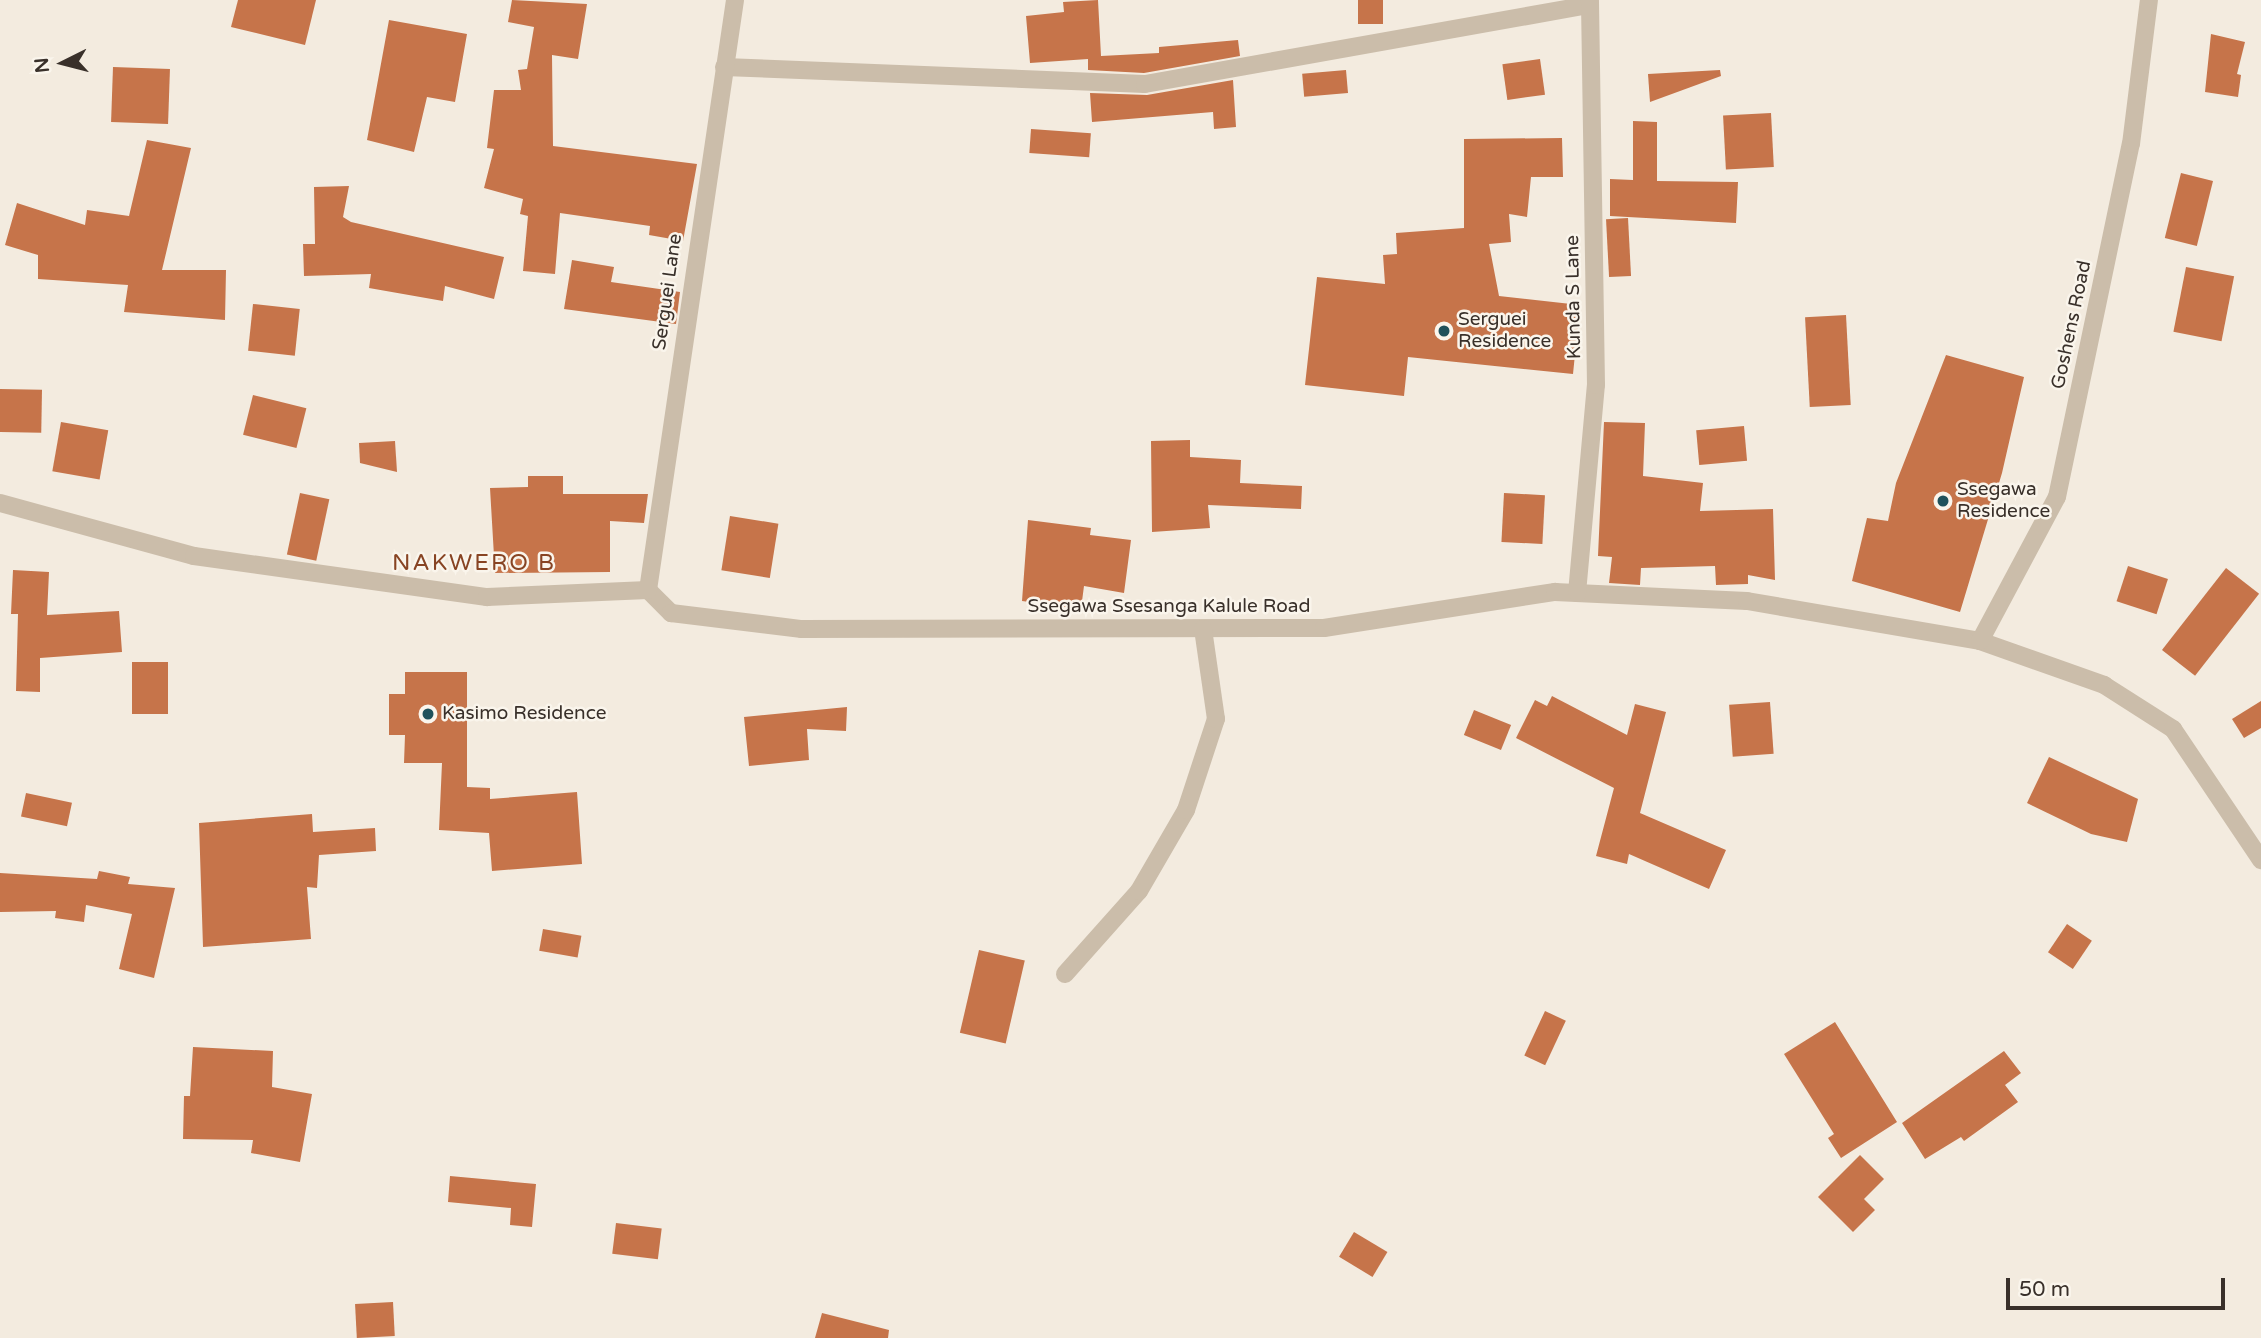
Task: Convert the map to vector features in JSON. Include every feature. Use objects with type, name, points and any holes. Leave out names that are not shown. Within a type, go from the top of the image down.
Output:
[{"type":"street","name":"Serguei Lane","points":[[648,590],[735,0]]},
{"type":"street","name":"Goshens Road","points":[[1980,641],[2057,498],[2131,144],[2149,0]]},
{"type":"street","points":[[724,67],[1145,84],[1590,2]]},
{"type":"street","name":"Kunda S Lane","points":[[1577,593],[1596,386],[1590,2]]},
{"type":"street","points":[[0,503],[194,556],[487,597],[648,590]]},
{"type":"street","name":"Ssegawa Ssesanga Kalule Road","points":[[648,590],[671,613],[802,629],[1324,628],[1483,602],[1577,593],[1747,601],[1980,641],[2104,685],[2173,729],[2261,860]]},
{"type":"street","points":[[1065,974],[1139,891],[1186,810],[1216,719],[1203,629]]},
{"type":"building","points":[[238,0],[316,0],[305,45],[231,27]]},
{"type":"building","points":[[512,0],[587,4],[578,59],[552,55],[553,146],[697,164],[683,241],[649,235],[650,226],[560,213],[555,274],[523,271],[528,216],[520,214],[523,199],[484,188],[494,149],[487,148],[494,90],[521,90],[518,70],[527,69],[534,27],[508,22]]},
{"type":"building","points":[[1098,0],[1101,56],[1159,53],[1159,47],[1238,40],[1240,56],[1144,73],[1088,70],[1088,59],[1030,63],[1026,16],[1064,12],[1063,2]]},
{"type":"building","points":[[1358,0],[1383,0],[1383,24],[1358,24]]},
{"type":"building","points":[[389,20],[467,34],[455,102],[427,97],[414,152],[367,140]]},
{"type":"building","points":[[2211,34],[2245,42],[2237,74],[2241,75],[2238,97],[2205,92]]},
{"type":"building","points":[[1540,59],[1545,95],[1507,100],[1502,64]]},
{"type":"building","points":[[113,67],[170,69],[168,124],[111,122]]},
{"type":"building","points":[[1346,70],[1348,93],[1304,97],[1302,74]]},
{"type":"building","points":[[1720,70],[1721,76],[1650,102],[1648,74]]},
{"type":"building","points":[[1233,80],[1236,127],[1214,129],[1213,112],[1092,122],[1090,93],[1147,95]]},
{"type":"building","points":[[1771,113],[1774,167],[1726,169],[1723,116]]},
{"type":"building","points":[[1633,121],[1657,122],[1657,181],[1738,182],[1736,223],[1610,216],[1610,179],[1633,180]]},
{"type":"building","points":[[1031,129],[1091,133],[1089,157],[1029,153]]},
{"type":"building","name":"Serguei Residence","points":[[1562,138],[1563,177],[1531,177],[1527,217],[1509,214],[1511,242],[1489,244],[1499,296],[1580,305],[1573,374],[1408,357],[1404,396],[1305,385],[1317,277],[1385,284],[1383,255],[1397,254],[1396,233],[1464,228],[1464,139]]},
{"type":"building","points":[[147,140],[191,148],[162,270],[226,270],[225,320],[124,312],[128,285],[38,279],[38,255],[5,245],[17,203],[85,225],[87,210],[129,216]]},
{"type":"building","points":[[2181,173],[2213,181],[2197,246],[2165,238]]},
{"type":"building","points":[[349,186],[343,217],[351,222],[504,257],[494,299],[445,286],[443,301],[369,288],[371,274],[304,276],[303,244],[315,244],[314,187]]},
{"type":"building","points":[[1628,218],[1631,276],[1609,277],[1606,219]]},
{"type":"building","points":[[572,260],[614,267],[611,282],[680,292],[676,324],[564,309]]},
{"type":"building","points":[[2186,267],[2234,276],[2222,341],[2173,332]]},
{"type":"building","points":[[253,304],[300,309],[295,356],[248,351]]},
{"type":"building","points":[[1846,315],[1851,405],[1810,407],[1805,317]]},
{"type":"building","name":"Ssegawa Residence","points":[[1946,355],[2024,377],[2002,473],[1960,612],[1852,581],[1867,518],[1888,521],[1896,483]]},
{"type":"building","points":[[0,389],[42,390],[41,433],[0,432]]},
{"type":"building","points":[[253,395],[306,408],[296,448],[243,435]]},
{"type":"building","points":[[61,422],[108,430],[100,480],[52,471]]},
{"type":"building","points":[[1604,422],[1645,423],[1643,476],[1703,483],[1700,511],[1773,509],[1775,580],[1748,575],[1748,584],[1716,585],[1715,566],[1641,568],[1640,585],[1609,583],[1612,557],[1598,556]]},
{"type":"building","points":[[1744,426],[1747,461],[1699,465],[1696,430]]},
{"type":"building","points":[[1190,440],[1190,457],[1241,460],[1240,483],[1302,486],[1301,509],[1208,505],[1210,528],[1152,532],[1151,441]]},
{"type":"building","points":[[395,441],[397,472],[360,463],[359,443]]},
{"type":"building","points":[[528,476],[563,476],[563,494],[648,494],[644,523],[610,521],[610,572],[495,573],[490,488],[528,487]]},
{"type":"building","points":[[300,493],[329,499],[316,561],[287,555]]},
{"type":"building","points":[[1504,493],[1545,495],[1542,544],[1501,542]]},
{"type":"building","points":[[730,516],[778,524],[770,578],[721,570]]},
{"type":"building","points":[[1028,520],[1091,528],[1090,535],[1131,540],[1124,593],[1084,586],[1081,609],[1022,601]]},
{"type":"building","points":[[2128,566],[2168,579],[2157,614],[2117,601]]},
{"type":"building","points":[[2226,568],[2259,594],[2195,676],[2162,650]]},
{"type":"building","points":[[13,570],[49,572],[47,615],[119,611],[122,652],[40,658],[40,692],[16,691],[18,614],[11,614]]},
{"type":"building","points":[[132,662],[168,662],[168,714],[132,714]]},
{"type":"building","points":[[405,672],[467,672],[467,787],[490,788],[490,799],[577,792],[582,864],[492,871],[489,833],[439,830],[442,763],[404,763],[405,735],[389,735],[389,694],[405,694]]},
{"type":"building","points":[[1552,696],[1627,735],[1635,704],[1666,712],[1640,813],[1726,850],[1709,889],[1629,854],[1627,864],[1596,856],[1614,788],[1516,738],[1535,700],[1547,706]]},
{"type":"building","points":[[2261,701],[2261,728],[2244,738],[2232,719]]},
{"type":"building","points":[[1770,702],[1774,754],[1733,757],[1729,705]]},
{"type":"building","points":[[847,707],[846,731],[807,729],[809,760],[749,766],[744,717]]},
{"type":"building","points":[[1474,710],[1511,725],[1501,750],[1464,735]]},
{"type":"building","points":[[2049,757],[2138,799],[2127,842],[2091,834],[2027,803]]},
{"type":"building","points":[[26,793],[72,803],[67,826],[21,816]]},
{"type":"building","points":[[312,814],[313,832],[375,828],[376,851],[319,855],[317,888],[307,887],[311,939],[203,947],[199,823]]},
{"type":"building","points":[[99,871],[130,877],[128,884],[175,888],[154,978],[119,969],[132,914],[86,905],[84,922],[55,918],[56,911],[0,912],[0,873],[97,879]]},
{"type":"building","points":[[2067,924],[2092,941],[2073,969],[2048,952]]},
{"type":"building","points":[[543,929],[581,936],[578,957],[539,951]]},
{"type":"building","points":[[979,950],[1025,961],[1006,1043],[960,1033]]},
{"type":"building","points":[[1545,1011],[1566,1021],[1545,1065],[1524,1055]]},
{"type":"building","points":[[1835,1022],[1897,1122],[1841,1158],[1828,1138],[1834,1134],[1784,1054]]},
{"type":"building","points":[[193,1047],[273,1051],[272,1087],[312,1094],[300,1162],[251,1153],[253,1140],[183,1139],[184,1096],[190,1096]]},
{"type":"building","points":[[2004,1051],[2021,1073],[2005,1085],[2018,1102],[1964,1141],[1961,1137],[1925,1159],[1902,1123]]},
{"type":"building","points":[[1860,1155],[1884,1179],[1864,1199],[1875,1210],[1853,1232],[1818,1197]]},
{"type":"building","points":[[450,1176],[536,1184],[532,1227],[510,1225],[511,1208],[448,1202]]},
{"type":"building","points":[[616,1223],[662,1229],[658,1259],[612,1254]]},
{"type":"building","points":[[1354,1232],[1387,1252],[1372,1277],[1339,1257]]},
{"type":"building","points":[[393,1302],[395,1336],[357,1338],[355,1304]]},
{"type":"building","points":[[822,1313],[889,1330],[888,1338],[815,1338]]},
{"type":"place","name":"Serguei Residence","points":[[1444,331]]},
{"type":"place","name":"Ssegawa Residence","points":[[1943,501]]},
{"type":"place","name":"Kasimo Residence","points":[[428,714]]},
{"type":"district","name":"NAKWERO B","points":[[474,563]]}]
